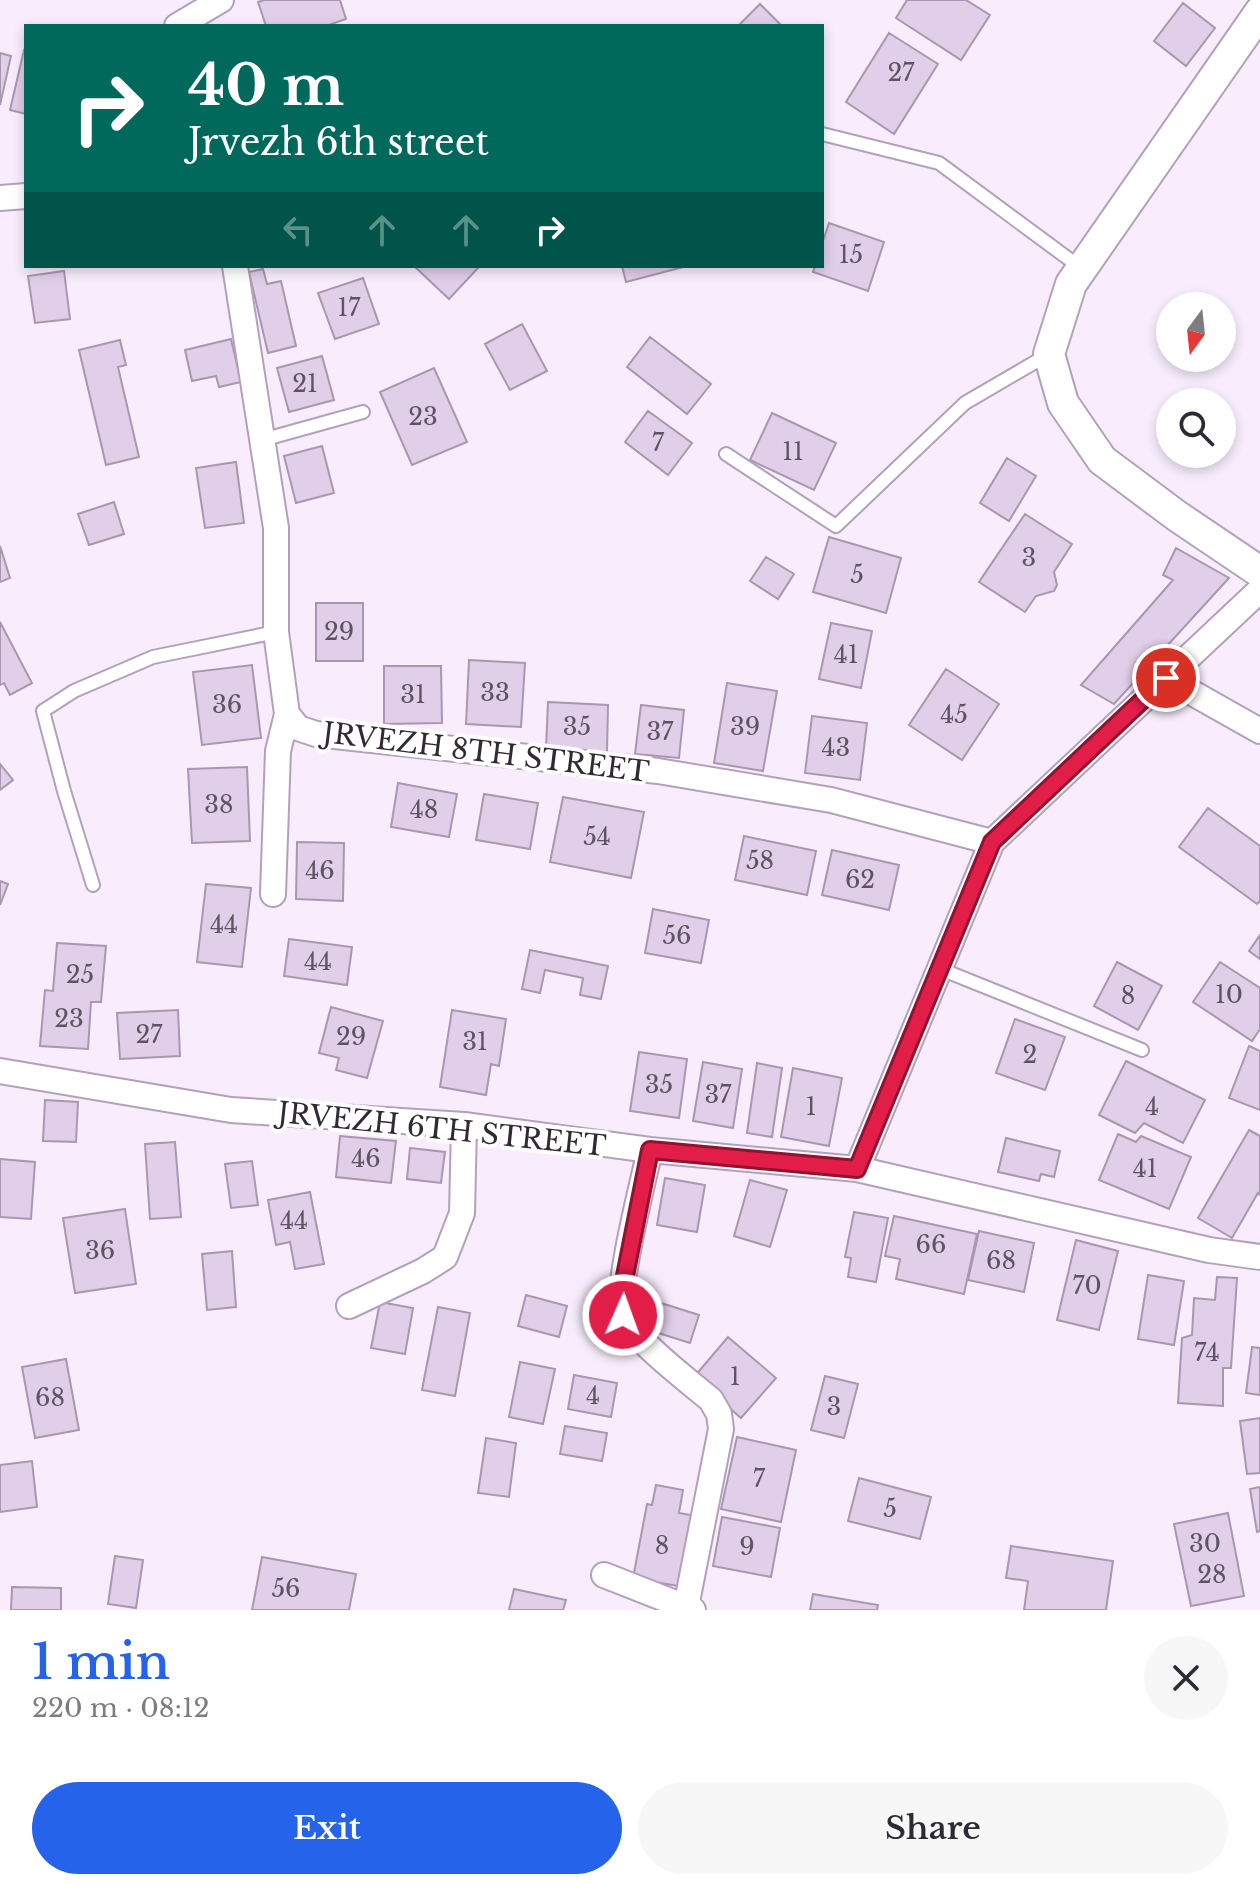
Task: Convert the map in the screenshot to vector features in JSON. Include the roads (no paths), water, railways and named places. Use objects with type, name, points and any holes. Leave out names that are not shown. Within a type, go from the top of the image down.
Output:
[{"type":"street","points":[[180,24],[221,0]]},
{"type":"street","points":[[1260,12],[1071,284],[1049,354],[1063,403],[1102,460],[1260,572]]},
{"type":"street","points":[[0,198],[24,196]]},
{"type":"street","name":"JRVEZH 8TH STREET","points":[[235,268],[276,528],[276,632],[287,714],[298,728],[316,734],[658,771],[831,800],[992,842]]},
{"type":"street","points":[[857,1169],[992,842],[1260,590]]},
{"type":"street","points":[[1166,678],[1260,731]]},
{"type":"street","points":[[273,894],[278,751],[287,714]]},
{"type":"street","name":"JRVEZH 6TH STREET","points":[[0,1071],[231,1110],[464,1125],[650,1150],[857,1169],[1209,1250],[1260,1257]]},
{"type":"street","points":[[349,1306],[423,1271],[445,1257],[462,1213],[464,1125]]},
{"type":"street","points":[[604,1575],[690,1609],[721,1429],[719,1414],[711,1400],[638,1335],[623,1315],[622,1291],[650,1150]]},
{"type":"lane","points":[[824,134],[939,163],[1081,268]]},
{"type":"lane","points":[[726,454],[836,526],[965,403],[1049,354]]},
{"type":"lane","points":[[262,440],[363,412]]},
{"type":"lane","points":[[93,885],[43,711],[74,691],[153,657],[276,632]]},
{"type":"lane","points":[[938,968],[1142,1050]]}]
